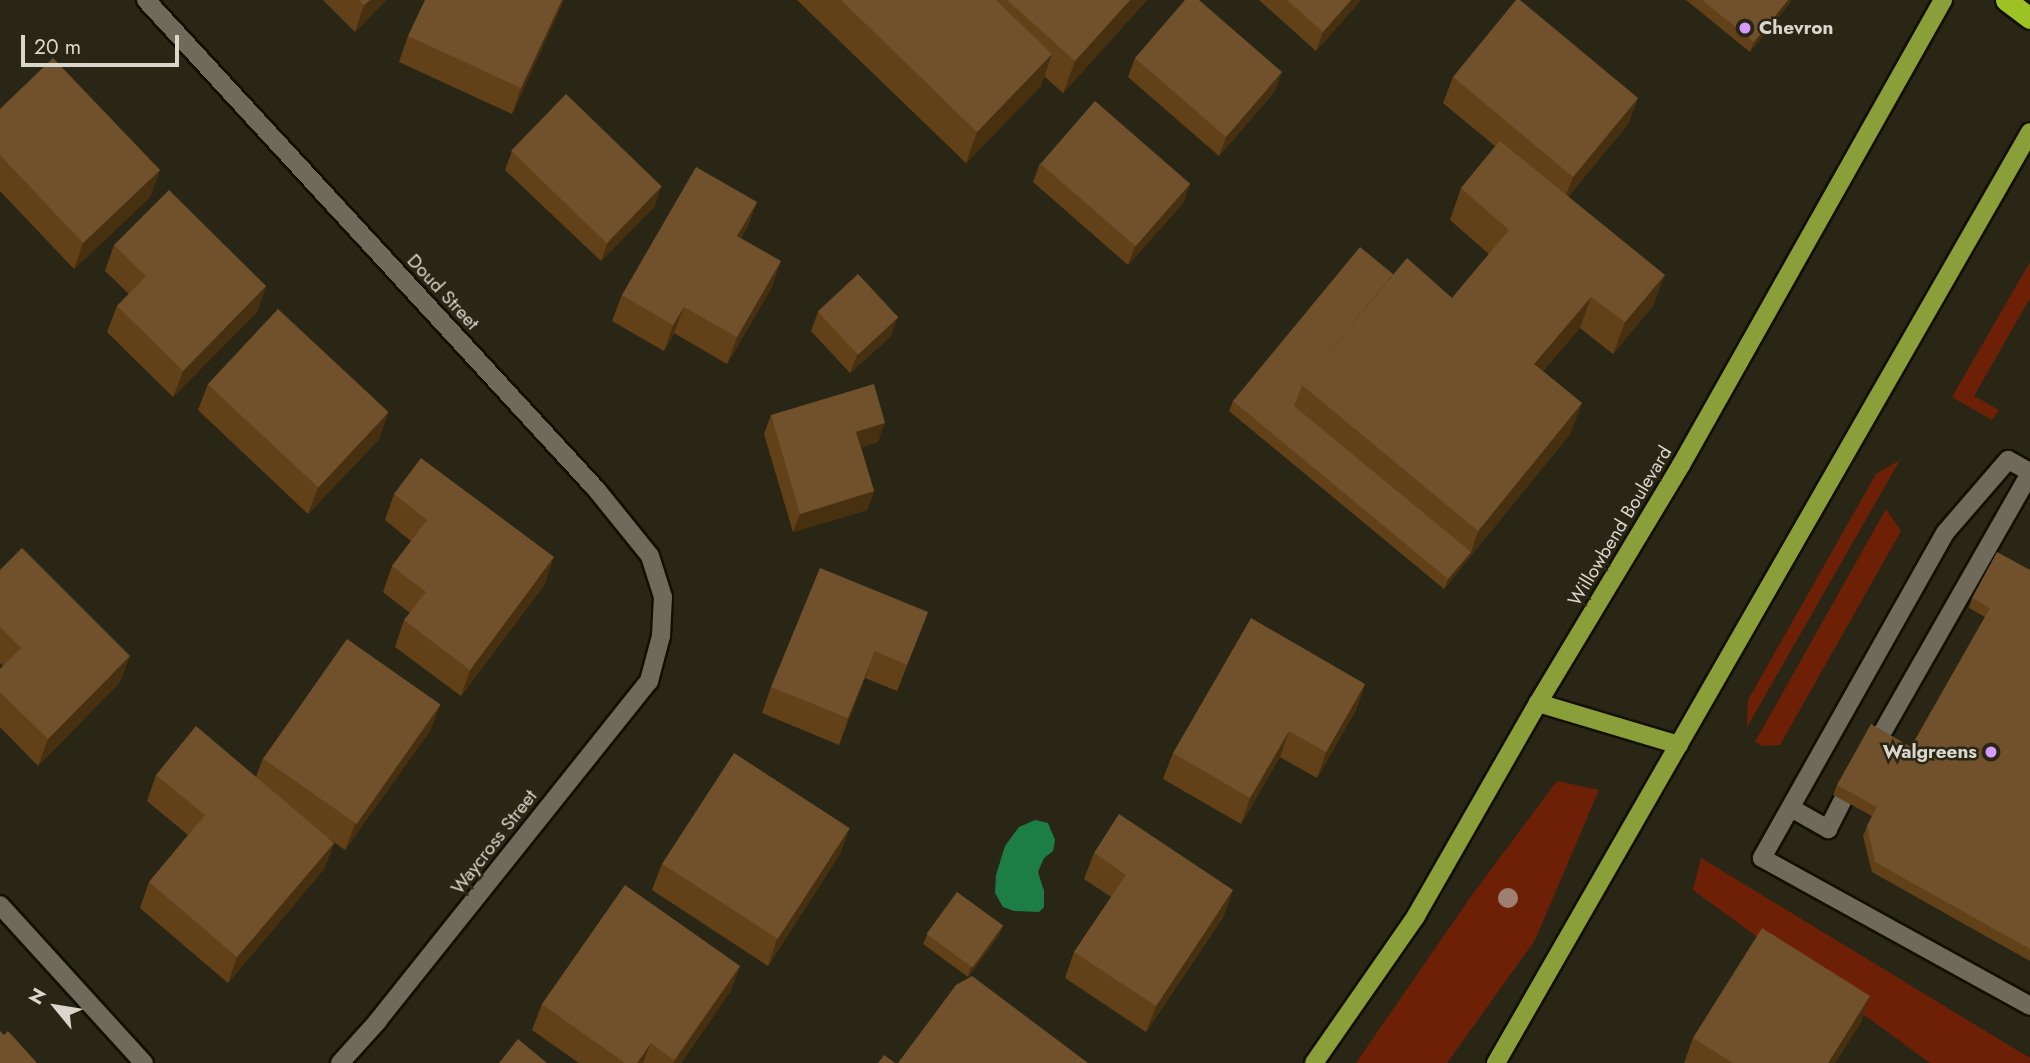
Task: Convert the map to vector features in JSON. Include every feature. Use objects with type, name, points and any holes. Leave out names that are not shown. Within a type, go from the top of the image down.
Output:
[{"type":"highway","points":[[2007,0],[2030,18]]},
{"type":"main road","name":"Willowbend Boulevard","points":[[1314,1063],[1416,916],[1538,703],[1681,465],[1943,0]]},
{"type":"main road","points":[[1496,1063],[2030,132]]},
{"type":"main road","points":[[1538,703],[1679,745]]},
{"type":"street","name":"Doud Street","points":[[146,0],[596,489],[650,556],[663,597],[661,635]]},
{"type":"street","points":[[1878,740],[2030,473],[2008,460],[1945,533],[1762,858],[2030,1006]]},
{"type":"street","name":"Waycross Street","points":[[340,1063],[378,1021],[649,681],[661,635]]},
{"type":"street","points":[[1791,808],[1828,829],[1843,800]]},
{"type":"street","points":[[0,905],[144,1063]]},
{"type":"shaded area","points":[[2030,262],[2030,298],[1974,396],[1999,410],[1992,420],[1952,397]]},
{"type":"shaded area","points":[[1900,460],[1747,727],[1748,700],[1876,474]]},
{"type":"shaded area","points":[[1886,509],[1901,531],[1780,745],[1763,746],[1755,742]]},
{"type":"shaded area","points":[[1557,781],[1599,790],[1535,940],[1447,1063],[1356,1063],[1472,895]]},
{"type":"shaded area","points":[[1035,820],[1048,823],[1055,840],[1053,851],[1044,858],[1038,872],[1044,891],[1044,907],[1039,912],[1014,911],[1003,907],[995,893],[996,875],[1005,846],[1019,827]]},
{"type":"shaded area","points":[[1701,858],[2030,1058],[2030,1063],[1930,1063],[1693,890]]},
{"type":"building","points":[[425,0],[562,0],[521,88],[408,36]]},
{"type":"building","points":[[841,0],[996,0],[1052,54],[977,132]]},
{"type":"building","points":[[1007,0],[1130,0],[1075,61]]},
{"type":"building","points":[[1185,0],[1199,0],[1282,72],[1226,137],[1135,58]]},
{"type":"building","points":[[1287,0],[1351,0],[1323,32]]},
{"type":"building","points":[[1516,0],[1520,0],[1638,98],[1573,177],[1453,77]]},
{"type":"building","name":"Chevron","points":[[1702,0],[1788,0],[1754,42]]},
{"type":"building","points":[[53,58],[160,170],[83,243],[0,155],[0,109]]},
{"type":"building","points":[[566,94],[662,186],[607,243],[511,151]]},
{"type":"building","points":[[1095,101],[1190,184],[1136,246],[1041,164]]},
{"type":"building","points":[[1500,141],[1665,275],[1625,322],[1591,297],[1534,364],[1582,403],[1478,531],[1302,385],[1407,258],[1452,298],[1509,230],[1461,188]]},
{"type":"building","points":[[696,167],[757,202],[737,236],[781,261],[737,337],[684,307],[673,325],[622,295]]},
{"type":"building","points":[[169,190],[266,286],[183,371],[117,306],[146,276],[114,245]]},
{"type":"building","points":[[1360,247],[1393,274],[1302,385],[1294,406],[1471,552],[1448,579],[1233,401]]},
{"type":"building","points":[[858,274],[898,317],[858,355],[818,312]]},
{"type":"building","points":[[278,309],[388,412],[318,487],[208,384]]},
{"type":"building","points":[[874,384],[885,423],[856,432],[874,491],[800,514],[771,415]]},
{"type":"building","points":[[421,458],[554,557],[470,670],[404,620],[426,592],[392,566],[427,520],[394,494]]},
{"type":"building","points":[[22,548],[130,656],[48,739],[0,692],[0,669],[21,648],[0,627],[0,570]]},
{"type":"building","points":[[1997,552],[2030,570],[2030,949],[1875,862],[1867,826],[1877,807],[1837,785],[1871,724],[1911,747],[1990,608],[1972,598]]},
{"type":"building","points":[[820,568],[928,612],[907,665],[875,651],[848,718],[771,687]]},
{"type":"building","points":[[1251,618],[1365,684],[1326,752],[1289,731],[1250,798],[1173,753]]},
{"type":"building","points":[[347,639],[440,704],[357,824],[263,759]]},
{"type":"building","points":[[196,726],[334,843],[237,957],[149,882],[205,815],[156,775]]},
{"type":"building","points":[[734,753],[850,828],[778,939],[662,864]]},
{"type":"building","points":[[1119,814],[1233,890],[1156,1006],[1074,952],[1126,875],[1094,853]]},
{"type":"building","points":[[625,885],[740,966],[674,1060],[651,1043],[637,1063],[625,1063],[542,1004]]},
{"type":"building","points":[[957,892],[1003,926],[973,968],[926,934]]},
{"type":"building","points":[[1762,928],[1870,996],[1828,1063],[1733,1063],[1693,1038]]},
{"type":"building","points":[[972,976],[1088,1063],[898,1063],[956,985]]},
{"type":"building","points":[[0,1031],[4,1035],[8,1031],[37,1063],[0,1063]]},
{"type":"building","points":[[518,1039],[547,1063],[499,1063]]},
{"type":"building","points":[[884,1055],[895,1063],[878,1063]]},
{"type":"place","name":"Chevron","points":[[1745,28]]},
{"type":"place","name":"Walgreens","points":[[1991,752]]}]
